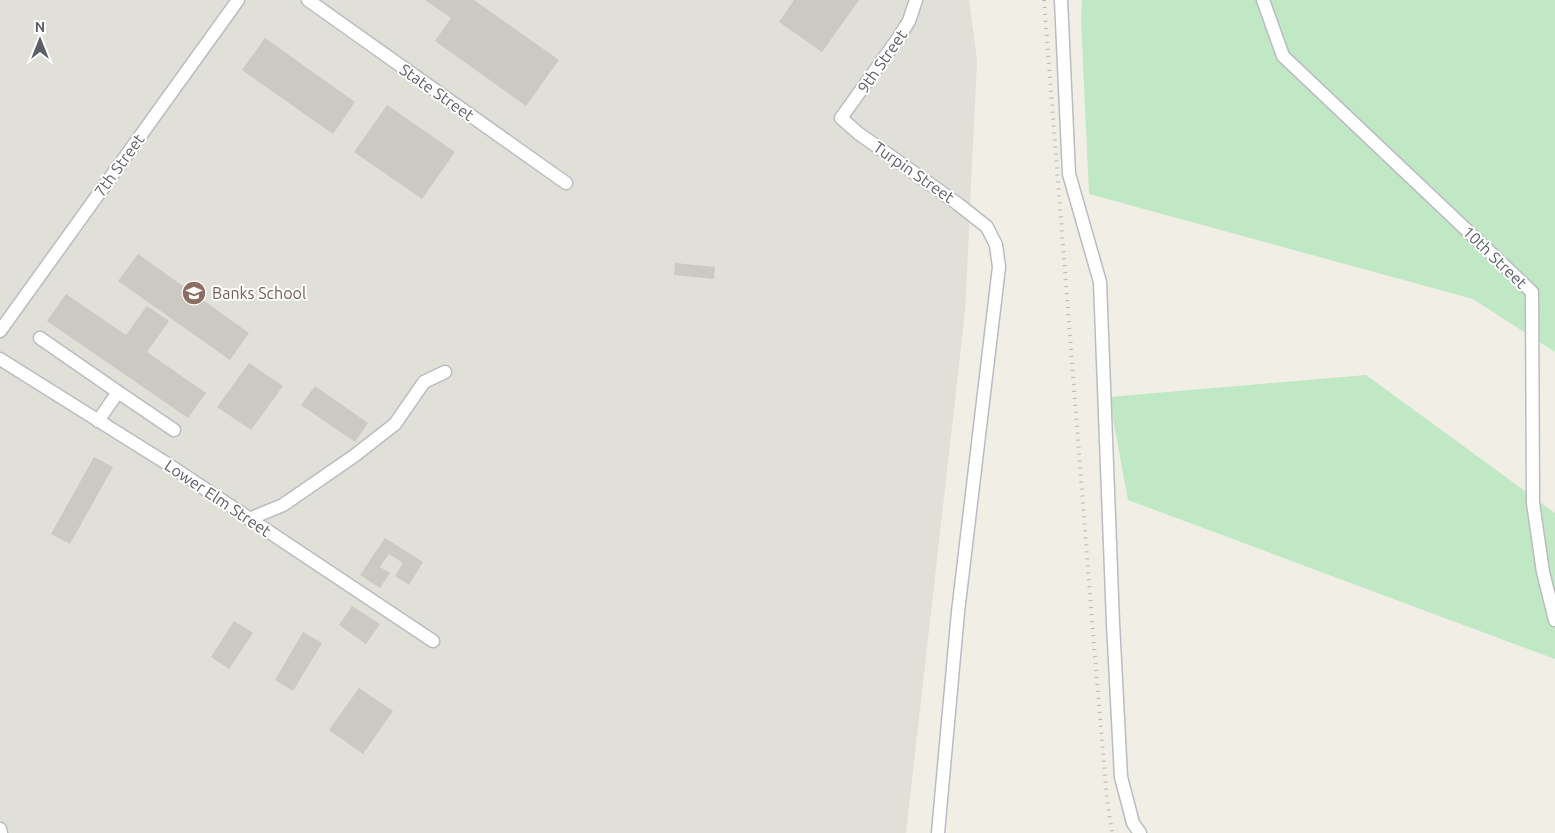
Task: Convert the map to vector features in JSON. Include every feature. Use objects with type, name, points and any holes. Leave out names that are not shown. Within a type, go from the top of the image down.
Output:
[{"type":"street","name":"7th Street","points":[[0,331],[238,0]]},
{"type":"street","name":"State Street","points":[[308,0],[566,183]]},
{"type":"street","name":"9th Street","points":[[841,118],[899,37],[909,21],[916,0]]},
{"type":"street","points":[[1061,0],[1069,174],[1100,282],[1121,777],[1133,823],[1140,833]]},
{"type":"street","name":"10th Street","points":[[1264,0],[1283,56],[1532,292],[1533,503],[1543,572],[1555,620]]},
{"type":"street","name":"Turpin Street","points":[[841,118],[858,133],[958,204],[987,227],[996,245],[999,266],[960,602],[938,833]]},
{"type":"street","points":[[40,338],[174,430]]},
{"type":"street","name":"Lower Elm Street","points":[[0,359],[166,463],[433,641]]},
{"type":"street","points":[[249,519],[283,505],[354,456],[395,424],[424,382],[445,372]]},
{"type":"street","points":[[98,421],[118,392]]},
{"type":"street","points":[[0,829],[1,833]]},
{"type":"shaded area","points":[[0,0],[969,0],[977,60],[965,312],[906,833],[0,833]]},
{"type":"green space","points":[[1082,0],[1555,0],[1555,352],[1473,299],[1089,194],[1081,20]]},
{"type":"green space","points":[[1366,375],[1555,513],[1555,659],[1128,500],[1109,397]]},
{"type":"building","points":[[425,0],[474,0],[559,60],[526,106],[435,41],[451,18]]},
{"type":"building","points":[[794,0],[859,0],[822,52],[779,22]]},
{"type":"building","points":[[265,38],[355,102],[333,134],[242,70]]},
{"type":"building","points":[[387,105],[455,152],[422,199],[354,152]]},
{"type":"building","points":[[138,254],[249,333],[230,360],[118,281]]},
{"type":"building","points":[[675,263],[715,267],[714,279],[674,275]]},
{"type":"building","points":[[66,294],[126,335],[147,306],[169,321],[147,352],[206,393],[188,418],[47,321]]},
{"type":"building","points":[[249,363],[283,386],[251,430],[217,407]]},
{"type":"building","points":[[315,386],[368,423],[355,442],[301,405]]},
{"type":"building","points":[[94,457],[113,467],[70,544],[51,534]]},
{"type":"building","points":[[385,538],[423,562],[409,585],[395,576],[403,563],[389,554],[380,567],[390,573],[380,588],[360,575]]},
{"type":"building","points":[[352,606],[380,624],[366,644],[339,625]]},
{"type":"building","points":[[234,621],[253,633],[229,669],[211,657]]},
{"type":"building","points":[[303,632],[322,643],[293,691],[275,680]]},
{"type":"building","points":[[359,688],[393,711],[363,754],[329,730]]},
{"type":"railway","points":[[1044,0],[1093,634],[1107,799],[1112,833]]},
{"type":"place","name":"Banks School","points":[[194,293]]}]
